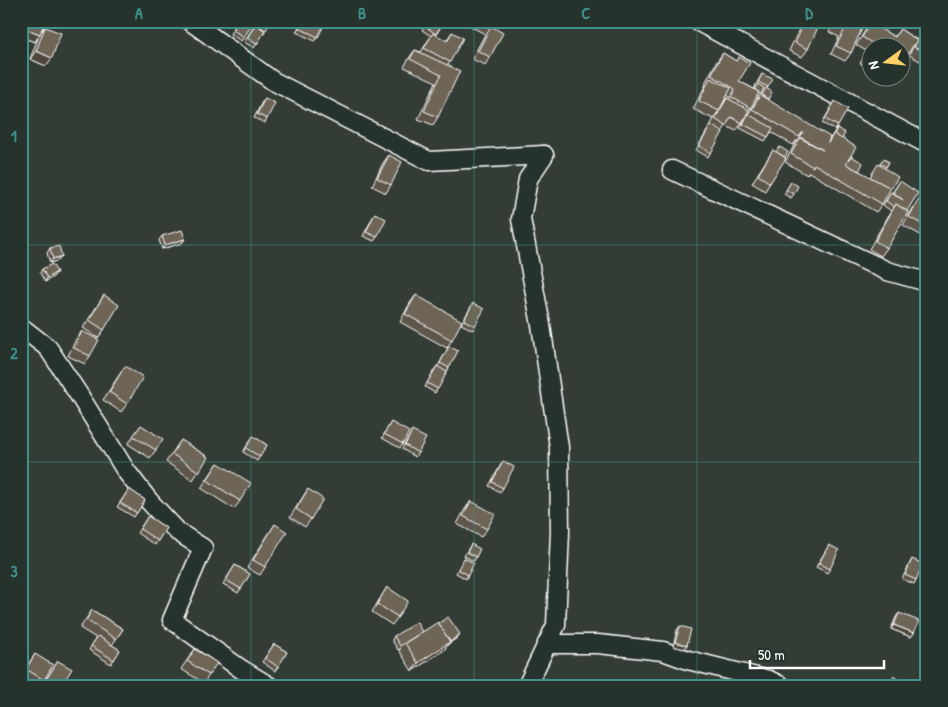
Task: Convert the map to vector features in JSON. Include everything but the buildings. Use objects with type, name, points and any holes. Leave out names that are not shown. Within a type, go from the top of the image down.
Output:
[{"type":"street","points":[[190,21],[272,81],[429,162],[544,155],[528,179],[521,219],[541,325],[559,447],[560,532],[556,625],[527,686]]},
{"type":"street","points":[[697,21],[727,28],[927,144]]},
{"type":"street","points":[[672,170],[887,271],[927,282]]},
{"type":"street","points":[[21,327],[48,348],[126,471],[149,502],[178,532],[203,548],[172,620],[241,669],[269,686]]},
{"type":"street","points":[[547,644],[598,644],[663,650],[688,660],[769,680],[780,686]]}]
